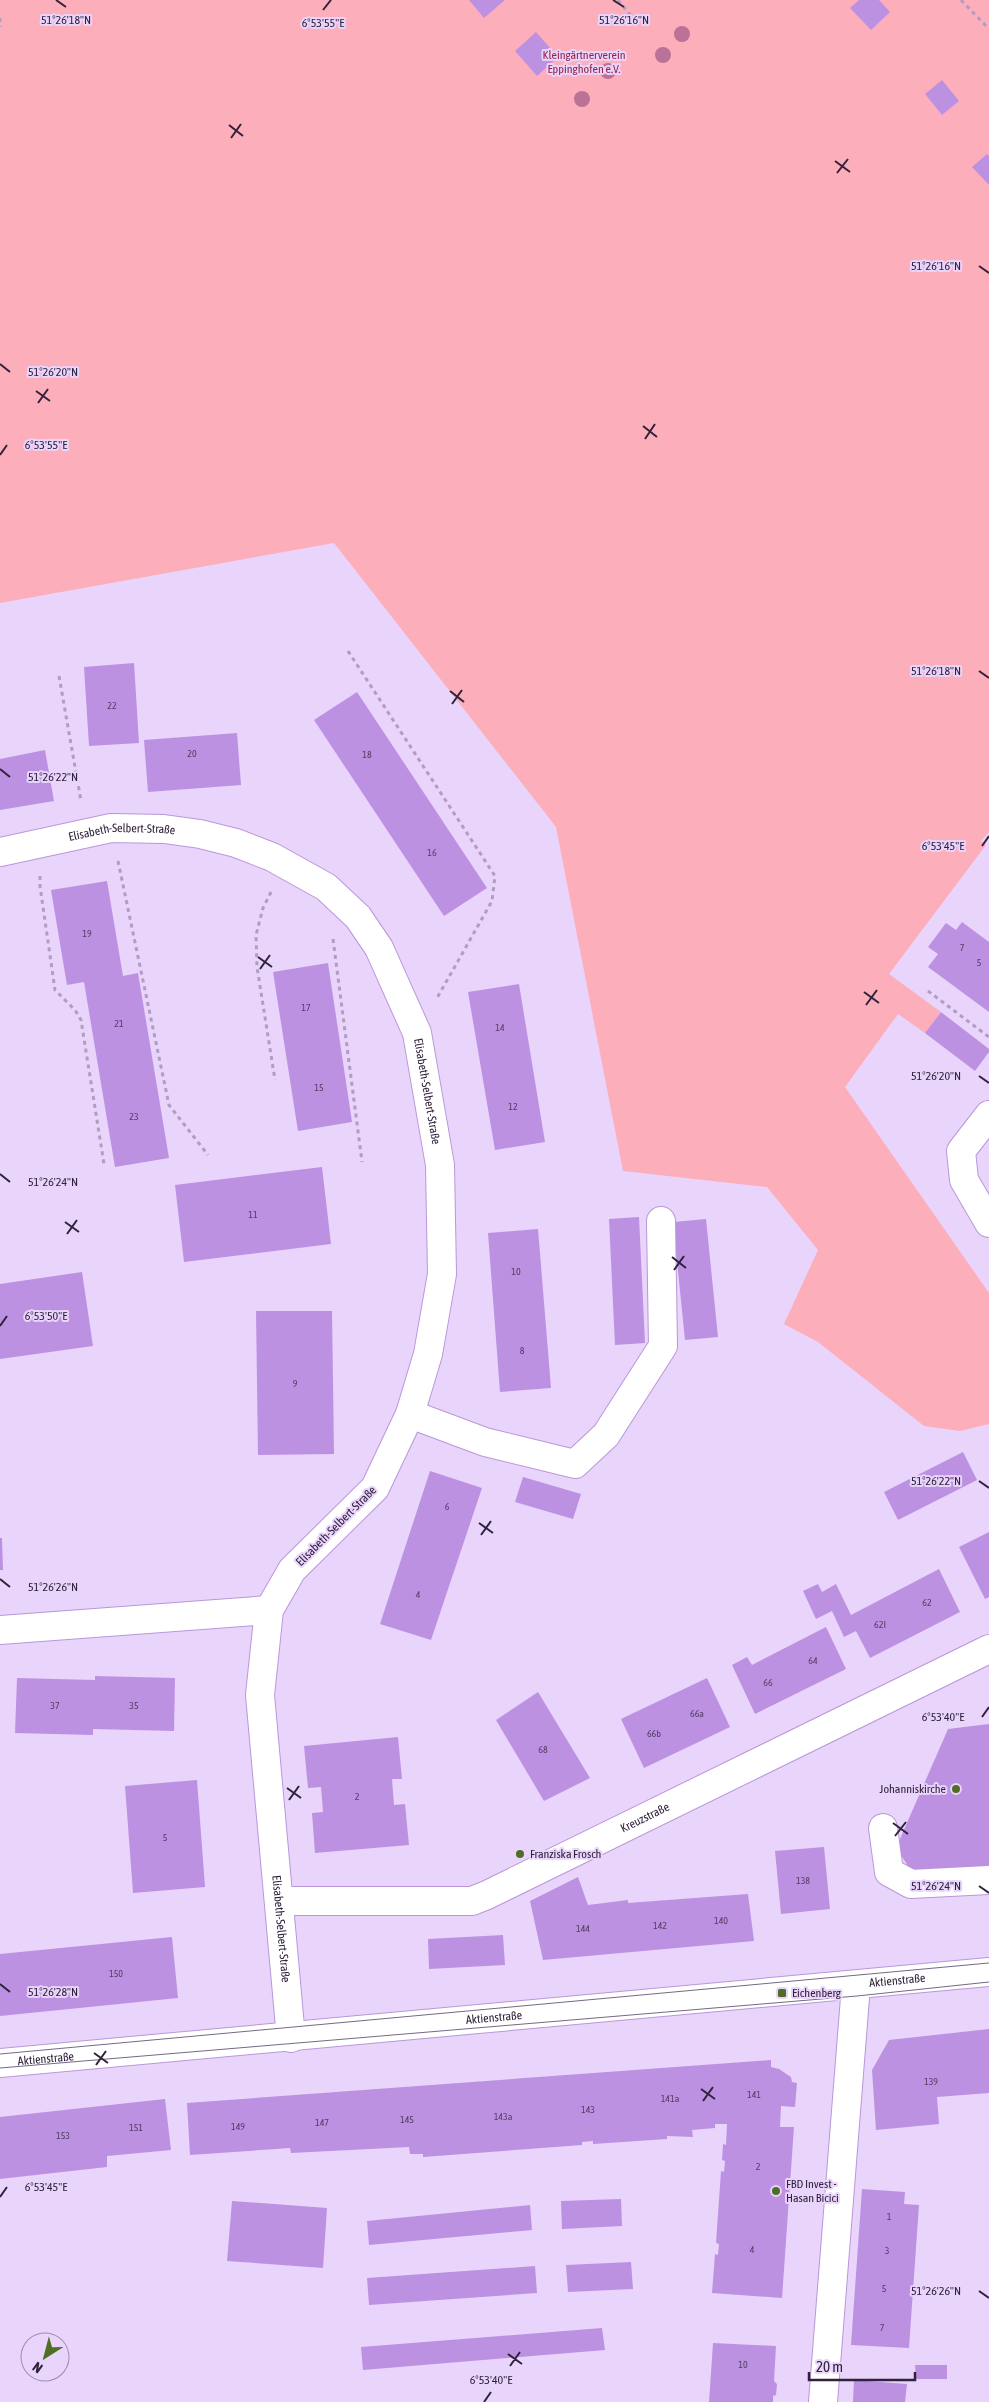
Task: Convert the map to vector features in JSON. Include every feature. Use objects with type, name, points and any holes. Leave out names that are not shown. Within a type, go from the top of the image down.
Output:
[{"type":"street","name":"Elisabeth-Selbert-Straße","points":[[0,852],[99,831],[164,829],[236,842],[286,865],[326,887],[358,917],[379,948],[417,1033],[440,1164],[442,1274],[428,1354],[410,1414],[375,1488],[292,1570],[269,1610],[260,1695],[291,2038]]},
{"type":"street","points":[[989,1115],[961,1151],[964,1180],[989,1224]]},
{"type":"street","points":[[410,1414],[485,1442],[575,1464],[606,1435],[663,1346],[661,1221]]},
{"type":"street","points":[[0,1630],[269,1610]]},
{"type":"street","name":"Kreuzstraße","points":[[280,1901],[472,1900],[487,1896],[989,1649]]},
{"type":"street","points":[[883,1828],[889,1872],[911,1884],[989,1880]]},
{"type":"street","name":"Aktienstraße","points":[[0,2063],[291,2038],[989,1972]]},
{"type":"street","points":[[823,2402],[856,1984]]},
{"type":"path","points":[[618,0],[632,17]]},
{"type":"path","points":[[961,0],[989,29]]},
{"type":"path","points":[[0,18],[0,27]]},
{"type":"path","points":[[348,651],[495,876],[492,901],[417,1033]]},
{"type":"path","points":[[59,676],[169,1105],[208,1155]]},
{"type":"path","points":[[42,843],[40,886],[55,990],[75,1010],[81,1020],[104,1164]]},
{"type":"path","points":[[275,1080],[257,966],[256,935],[263,908],[286,865]]},
{"type":"path","points":[[332,936],[362,1162]]},
{"type":"path","points":[[928,991],[989,1036]]},
{"type":"green space","name":"Kleingärtnerverein Eppinghofen e.V.","points":[[0,0],[989,0],[989,832],[981,841],[986,845],[889,974],[941,1012],[925,1033],[898,1014],[845,1087],[989,1293],[989,1424],[960,1431],[924,1426],[818,1342],[784,1324],[818,1250],[767,1187],[623,1171],[556,827],[334,543],[0,603]]},
{"type":"building","points":[[469,0],[505,0],[484,18]]},
{"type":"building","points":[[859,0],[879,0],[890,12],[871,30],[850,8]]},
{"type":"building","points":[[536,32],[558,57],[537,76],[515,51]]},
{"type":"building","points":[[942,80],[959,101],[942,115],[925,94]]},
{"type":"building","points":[[987,154],[989,156],[989,185],[972,167]]},
{"type":"building","points":[[134,663],[139,743],[89,746],[84,667]]},
{"type":"building","points":[[357,692],[487,888],[444,916],[314,720]]},
{"type":"building","points":[[237,733],[241,785],[148,792],[144,740]]},
{"type":"building","points":[[45,750],[54,801],[0,810],[0,759]]},
{"type":"building","points":[[107,881],[123,976],[138,973],[169,1158],[115,1167],[84,982],[67,985],[51,890]]},
{"type":"building","points":[[962,922],[989,942],[989,1012],[928,967],[938,954],[928,947],[946,923],[956,930]]},
{"type":"building","points":[[328,963],[352,1122],[298,1131],[273,972]]},
{"type":"building","points":[[519,984],[545,1142],[495,1150],[468,992]]},
{"type":"building","points":[[941,1012],[989,1049],[989,1052],[975,1071],[925,1033]]},
{"type":"building","points":[[322,1167],[331,1244],[184,1262],[175,1185]]},
{"type":"building","points":[[639,1217],[645,1343],[615,1345],[609,1219]]},
{"type":"building","points":[[706,1219],[718,1337],[685,1340],[673,1222]]},
{"type":"building","points":[[538,1229],[551,1388],[500,1392],[488,1233]]},
{"type":"building","points":[[82,1272],[93,1346],[0,1359],[0,1284]]},
{"type":"building","points":[[256,1311],[332,1311],[334,1454],[258,1455]]},
{"type":"building","points":[[963,1452],[977,1480],[898,1520],[884,1492]]},
{"type":"building","points":[[430,1471],[482,1488],[431,1640],[380,1624]]},
{"type":"building","points":[[523,1477],[581,1494],[573,1519],[515,1502]]},
{"type":"building","points":[[989,1532],[989,1597],[985,1599],[959,1547]]},
{"type":"building","points":[[0,1538],[2,1538],[3,1570],[0,1570]]},
{"type":"building","points":[[939,1569],[960,1612],[870,1658],[856,1631],[844,1637],[832,1611],[816,1619],[803,1591],[818,1584],[822,1592],[836,1584],[851,1615]]},
{"type":"building","points":[[826,1627],[846,1669],[755,1714],[732,1665],[747,1657],[752,1665]]},
{"type":"building","points":[[95,1676],[175,1678],[174,1731],[93,1729],[93,1735],[15,1733],[17,1678],[95,1680]]},
{"type":"building","points":[[707,1678],[730,1727],[644,1768],[621,1719]]},
{"type":"building","points":[[538,1692],[590,1778],[544,1801],[496,1720]]},
{"type":"building","name":"Johanniskirche","points":[[989,1724],[989,1871],[917,1879],[896,1848],[948,1729]]},
{"type":"building","points":[[398,1737],[402,1779],[392,1779],[394,1805],[405,1804],[409,1845],[315,1853],[312,1813],[323,1812],[321,1787],[308,1788],[304,1746]]},
{"type":"building","points":[[197,1780],[205,1887],[133,1893],[125,1786]]},
{"type":"building","points":[[824,1847],[830,1909],[781,1914],[775,1851]]},
{"type":"building","points":[[578,1877],[588,1905],[628,1900],[628,1903],[748,1894],[754,1941],[543,1960],[530,1901]]},
{"type":"building","points":[[503,1935],[505,1965],[429,1969],[428,1939]]},
{"type":"building","points":[[172,1937],[178,1998],[0,2016],[0,1954]]},
{"type":"building","points":[[989,2029],[989,2093],[937,2097],[939,2124],[876,2130],[872,2070],[889,2040]]},
{"type":"building","points":[[771,2060],[771,2067],[779,2069],[791,2077],[792,2082],[797,2083],[795,2107],[781,2106],[780,2127],[794,2127],[782,2298],[712,2293],[715,2254],[718,2255],[719,2244],[716,2243],[721,2171],[724,2172],[725,2161],[722,2160],[723,2144],[726,2145],[727,2124],[715,2124],[715,2128],[692,2130],[693,2137],[667,2136],[667,2139],[593,2144],[593,2141],[582,2142],[582,2145],[423,2157],[423,2154],[410,2154],[409,2147],[291,2153],[290,2148],[190,2155],[187,2103]]},
{"type":"building","points":[[165,2099],[171,2150],[107,2156],[107,2167],[0,2179],[0,2117]]},
{"type":"building","points":[[862,2189],[905,2192],[904,2204],[919,2205],[909,2348],[851,2345]]},
{"type":"building","points":[[621,2199],[622,2226],[562,2229],[561,2201]]},
{"type":"building","points":[[232,2201],[327,2208],[323,2268],[227,2261]]},
{"type":"building","points":[[530,2205],[532,2230],[369,2245],[367,2221]]},
{"type":"building","points":[[631,2262],[633,2289],[568,2292],[566,2265]]},
{"type":"building","points":[[535,2266],[537,2293],[369,2305],[367,2278]]},
{"type":"building","points":[[602,2328],[605,2350],[363,2370],[361,2347]]},
{"type":"building","points":[[713,2343],[776,2346],[774,2381],[777,2384],[773,2402],[709,2402]]},
{"type":"building","points":[[915,2365],[947,2365],[947,2379],[916,2379]]},
{"type":"building","points":[[854,2380],[907,2384],[905,2402],[853,2402]]},
{"type":"tram line","points":[[0,2054],[989,1963]]},
{"type":"tram line","points":[[0,2068],[857,1996],[989,1982]]},
{"type":"place","name":"Johanniskirche","points":[[956,1789]]},
{"type":"place","name":"Franziska Frosch","points":[[520,1854]]},
{"type":"place","name":"Eichenberg","points":[[782,1993]]},
{"type":"place","name":"FBD Invest - Hasan Bicici","points":[[776,2191]]}]
